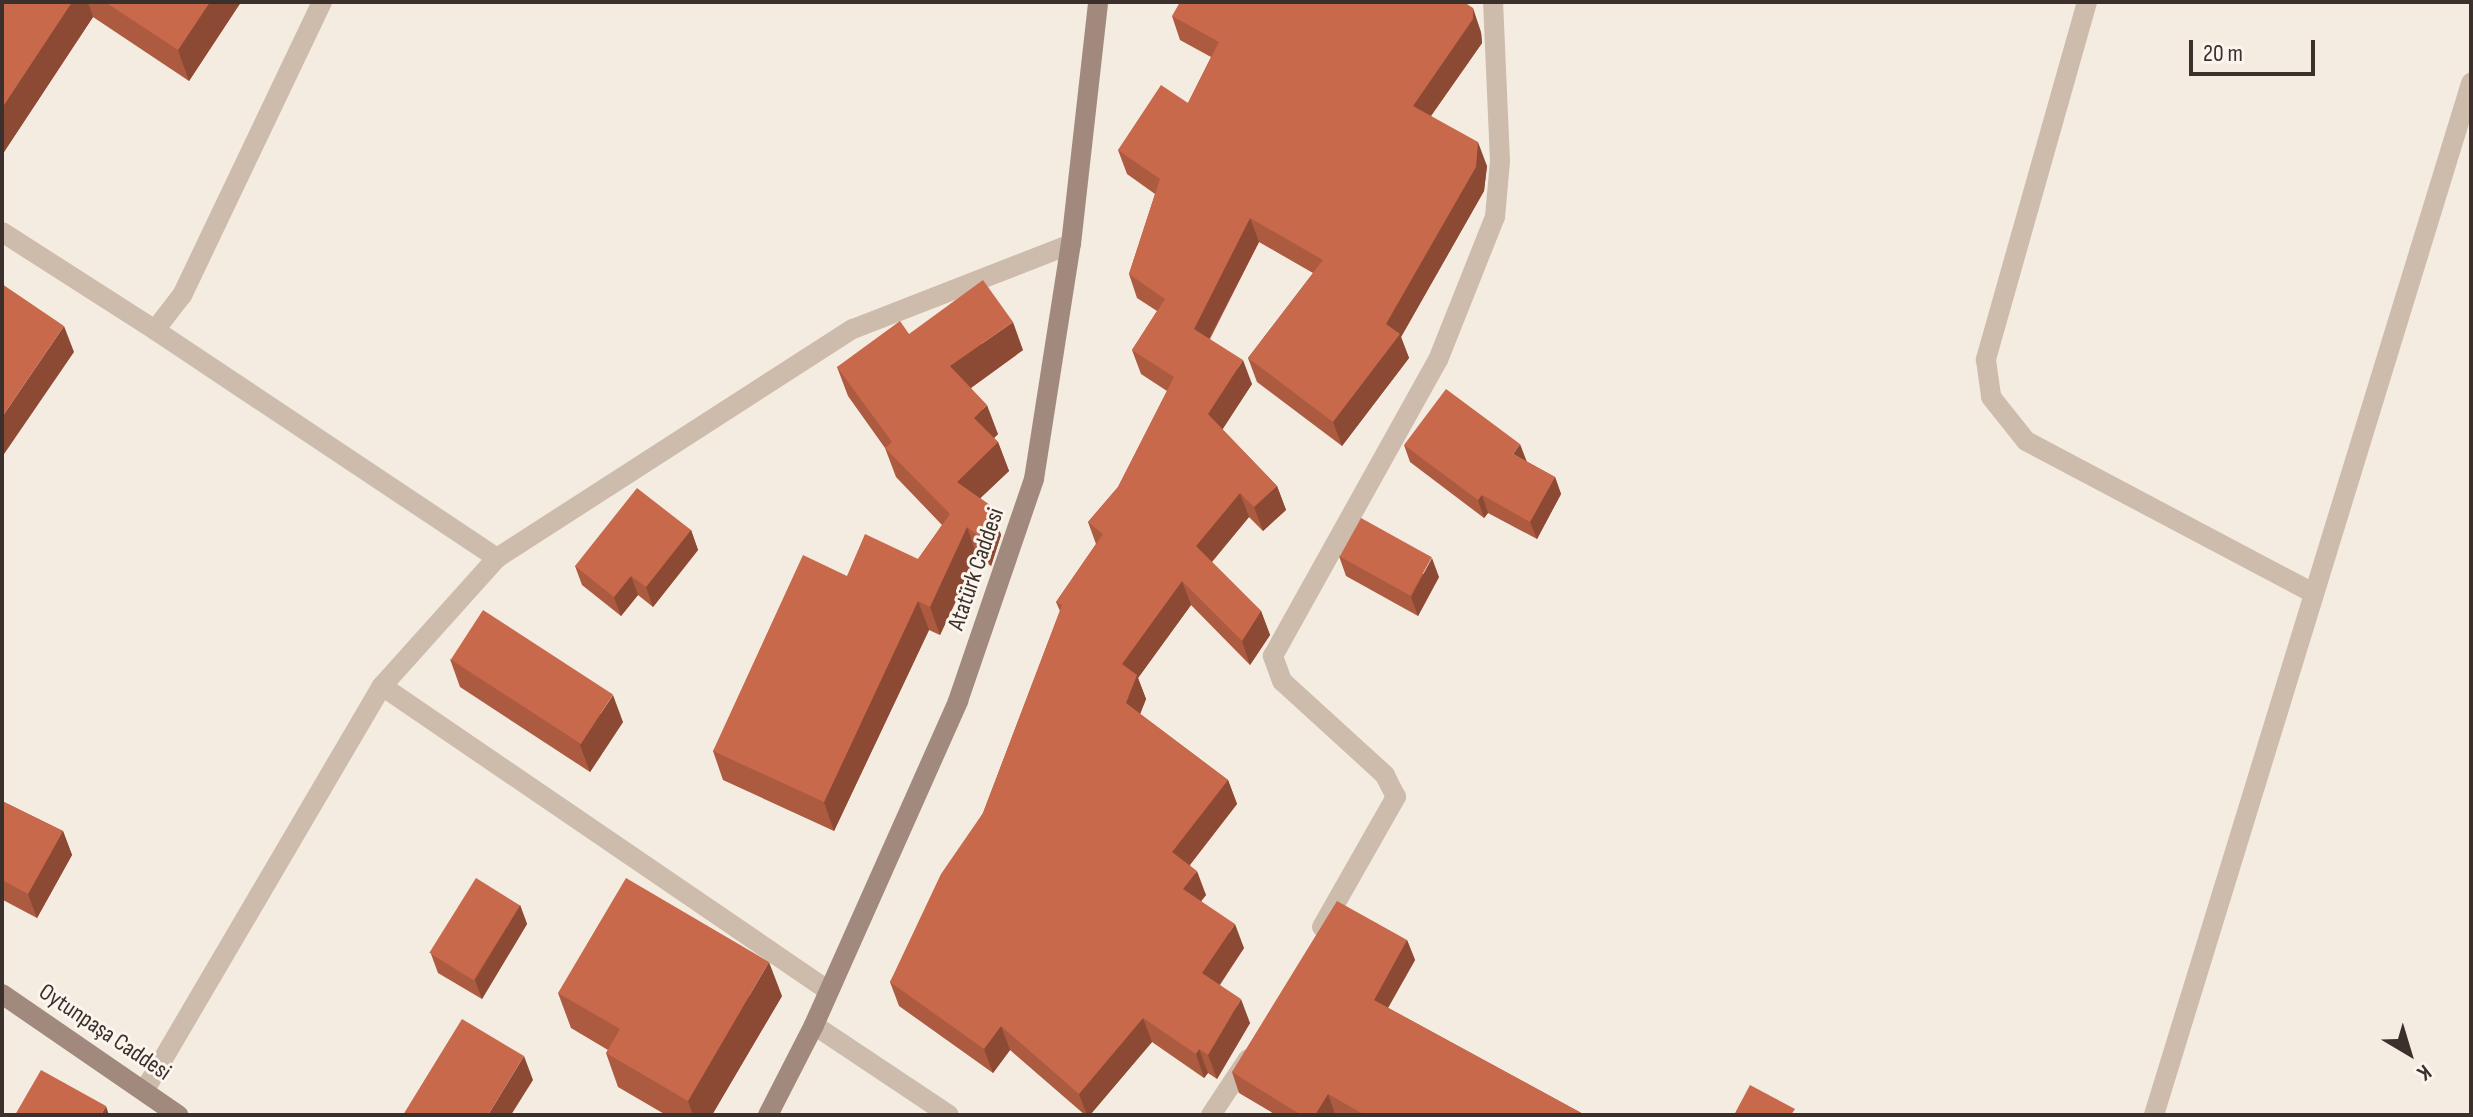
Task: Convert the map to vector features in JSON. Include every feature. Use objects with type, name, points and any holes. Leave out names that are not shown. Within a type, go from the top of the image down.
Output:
[{"type":"main road","name":"Atatürk Caddesi","points":[[768,1115],[814,1025],[958,701],[1034,479],[1071,244],[1098,2]]},
{"type":"main road","name":"Oytunpaşa Caddesi","points":[[2,994],[146,1088],[178,1115]]},
{"type":"street","points":[[155,330],[182,295],[322,2]]},
{"type":"street","points":[[1309,949],[1396,797],[1385,775],[1282,681],[1273,656],[1438,360],[1495,217],[1500,161],[1493,2]]},
{"type":"street","points":[[2087,2],[1986,360],[1991,397],[1999,414],[2026,441],[2313,593]]},
{"type":"street","points":[[2154,1115],[2471,83]]},
{"type":"street","points":[[2,232],[497,558]]},
{"type":"street","points":[[146,1088],[382,686],[497,558],[853,329],[1071,244]]},
{"type":"street","points":[[382,686],[829,991]]},
{"type":"street","points":[[814,1025],[949,1115]]},
{"type":"street","points":[[1211,1115],[1255,1046]]},
{"type":"building","points":[[2,2],[72,2],[2,108]]},
{"type":"building","points":[[105,2],[210,2],[178,50]]},
{"type":"building","points":[[1180,2],[1464,2],[1473,8],[1473,19],[1413,106],[1478,142],[1476,167],[1386,324],[1400,334],[1333,422],[1248,358],[1323,260],[1250,218],[1194,329],[1243,360],[1208,414],[1277,486],[1254,507],[1240,493],[1196,546],[1261,611],[1242,641],[1182,581],[1122,664],[1137,675],[1126,703],[1228,780],[1172,852],[1197,871],[1183,889],[1235,924],[1202,973],[1241,999],[1208,1055],[1199,1049],[1196,1054],[1143,1018],[1079,1094],[1001,1026],[984,1049],[890,982],[941,874],[983,813],[1062,605],[1056,602],[1103,534],[1088,522],[1118,487],[1174,377],[1132,350],[1165,299],[1129,274],[1160,179],[1118,150],[1161,85],[1188,103],[1219,42],[1172,16]]},
{"type":"building","points":[[983,280],[1013,322],[950,366],[987,405],[974,418],[998,442],[957,482],[991,506],[980,537],[967,527],[930,607],[918,601],[824,802],[713,751],[803,555],[847,576],[865,534],[918,559],[950,514],[885,448],[892,442],[837,367],[900,321],[909,334]]},
{"type":"building","points":[[2,284],[64,326],[2,417]]},
{"type":"building","points":[[1446,389],[1520,444],[1513,454],[1555,477],[1530,522],[1482,495],[1478,500],[1404,445]]},
{"type":"building","points":[[637,488],[691,530],[646,587],[631,576],[614,597],[575,566]]},
{"type":"building","points":[[1361,518],[1432,557],[1411,596],[1340,556]]},
{"type":"building","points":[[483,610],[613,694],[581,744],[451,659]]},
{"type":"building","points":[[2,801],[63,831],[28,894],[2,880]]},
{"type":"building","points":[[476,878],[520,906],[473,980],[429,953]]},
{"type":"building","points":[[626,878],[769,962],[688,1101],[606,1053],[620,1029],[558,993]]},
{"type":"building","points":[[1337,901],[1407,940],[1374,1000],[1585,1115],[1365,1115],[1328,1094],[1315,1115],[1301,1115],[1232,1072]]},
{"type":"building","points":[[462,1019],[524,1056],[488,1115],[403,1115]]},
{"type":"building","points":[[41,1070],[106,1106],[101,1115],[15,1115]]},
{"type":"building","points":[[1750,1085],[1795,1109],[1791,1115],[1734,1115]]}]
